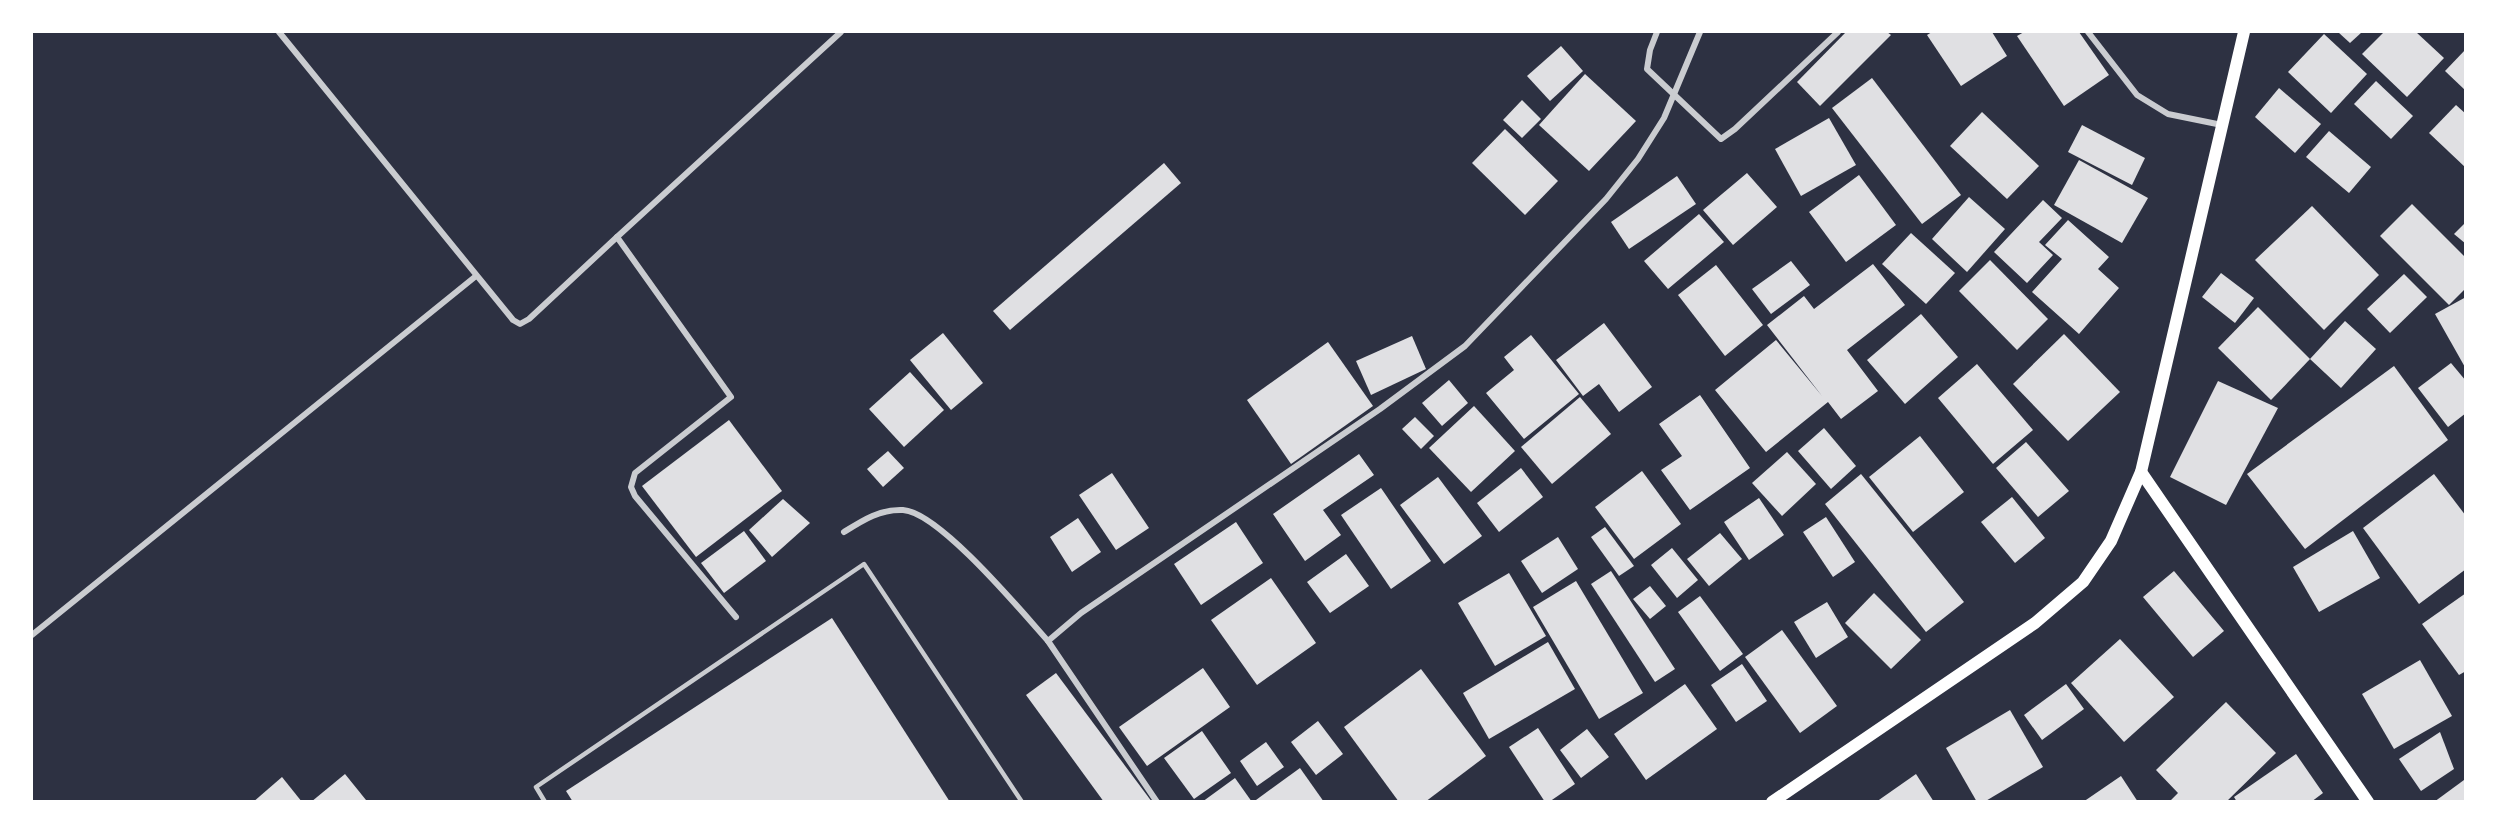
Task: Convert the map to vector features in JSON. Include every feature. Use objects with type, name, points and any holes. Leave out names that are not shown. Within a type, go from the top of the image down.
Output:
[{"type":"main road","points":[[1772,801],[2036,623],[2083,582],[2111,541],[2141,471],[2244,32]]},
{"type":"main road","points":[[2141,471],[2368,801]]},
{"type":"street","points":[[279,32],[476,276],[513,320],[520,324],[529,319],[841,32]]},
{"type":"street","points":[[1657,32],[1650,50],[1647,69],[1721,139],[1735,129],[1838,32]]},
{"type":"street","points":[[1048,641],[1081,613],[1380,409],[1465,346],[1624,178],[1654,137],[1700,32]]},
{"type":"street","points":[[2088,32],[2138,95],[2168,114],[2222,125]]},
{"type":"street","points":[[617,237],[731,397],[635,473],[632,488],[635,496],[736,616]]},
{"type":"street","points":[[32,635],[476,276]]},
{"type":"street","points":[[844,532],[872,515],[905,510],[924,516],[988,574],[1048,641],[1157,801]]},
{"type":"lane","points":[[545,801],[536,787],[864,564],[1022,801]]},
{"type":"building","points":[[1846,32],[1887,32],[1891,35],[1820,106],[1797,82]]},
{"type":"building","points":[[1932,32],[1992,32],[2007,56],[1961,86],[1927,35]]},
{"type":"building","points":[[2024,32],[2079,32],[2109,75],[2064,106],[2017,36]]},
{"type":"building","points":[[2338,32],[2362,32],[2350,43]]},
{"type":"building","points":[[2384,32],[2416,32],[2444,58],[2407,97],[2362,54]]},
{"type":"building","points":[[2324,34],[2367,74],[2331,113],[2288,72]]},
{"type":"building","points":[[1561,46],[1583,71],[1550,101],[1527,76]]},
{"type":"building","points":[[2466,49],[2466,91],[2445,71]]},
{"type":"building","points":[[1585,74],[1636,121],[1589,171],[1539,125]]},
{"type":"building","points":[[1872,78],[1961,195],[1922,224],[1832,108]]},
{"type":"building","points":[[2376,81],[2413,116],[2391,139],[2354,104]]},
{"type":"building","points":[[2279,88],[2321,124],[2295,153],[2255,117]]},
{"type":"building","points":[[1522,100],[1541,119],[1522,138],[1503,120]]},
{"type":"building","points":[[2456,105],[2466,114],[2466,168],[2429,133]]},
{"type":"building","points":[[1982,112],[2039,166],[2007,199],[1950,146]]},
{"type":"building","points":[[1829,118],[1856,165],[1801,196],[1775,149]]},
{"type":"building","points":[[2082,125],[2145,158],[2132,185],[2068,152]]},
{"type":"building","points":[[1505,129],[1558,181],[1525,215],[1472,163]]},
{"type":"building","points":[[2329,131],[2371,167],[2349,193],[2306,157]]},
{"type":"building","points":[[2079,160],[2148,198],[2122,243],[2054,205]]},
{"type":"building","points":[[1164,163],[1181,183],[1010,330],[993,311]]},
{"type":"building","points":[[1747,173],[1777,207],[1733,245],[1703,210]]},
{"type":"building","points":[[1859,175],[1896,225],[1846,262],[1809,212]]},
{"type":"building","points":[[1677,176],[1696,204],[1629,249],[1611,222]]},
{"type":"building","points":[[1969,197],[2005,229],[1967,272],[1932,239]]},
{"type":"building","points":[[2043,200],[2062,218],[2039,242],[2053,255],[2027,283],[1994,252]]},
{"type":"building","points":[[2412,204],[2466,258],[2466,288],[2449,305],[2380,236]]},
{"type":"building","points":[[2312,206],[2379,275],[2324,330],[2255,260]]},
{"type":"building","points":[[1699,214],[1724,242],[1668,289],[1644,261]]},
{"type":"building","points":[[2068,220],[2109,257],[2098,269],[2119,288],[2079,334],[2032,292],[2062,259],[2045,245]]},
{"type":"building","points":[[2466,222],[2466,244],[2454,234]]},
{"type":"building","points":[[1911,233],[1955,273],[1926,304],[1882,264]]},
{"type":"building","points":[[1990,260],[2048,319],[2017,350],[1959,291]]},
{"type":"building","points":[[1791,261],[1810,285],[1771,314],[1752,289]]},
{"type":"building","points":[[1873,264],[1905,305],[1847,350],[1878,391],[1841,419],[1828,402],[1766,452],[1715,390],[1776,340],[1822,396],[1767,325],[1804,296],[1814,309]]},
{"type":"building","points":[[1716,265],[1763,325],[1725,356],[1678,295]]},
{"type":"building","points":[[2221,273],[2254,298],[2235,323],[2202,297]]},
{"type":"building","points":[[2404,274],[2427,297],[2390,333],[2367,309]]},
{"type":"building","points":[[2466,297],[2466,369],[2435,314]]},
{"type":"building","points":[[2258,307],[2310,359],[2271,400],[2218,348]]},
{"type":"building","points":[[1921,314],[1958,357],[1905,404],[1867,360]]},
{"type":"building","points":[[2345,321],[2376,349],[2341,388],[2310,359]]},
{"type":"building","points":[[1604,323],[1652,387],[1619,412],[1599,384],[1583,396],[1556,360]]},
{"type":"building","points":[[943,333],[983,383],[951,410],[910,360]]},
{"type":"building","points":[[2064,334],[2120,392],[2068,441],[2013,384]]},
{"type":"building","points":[[1531,335],[1579,394],[1524,439],[1486,393],[1514,370],[1504,357]]},
{"type":"building","points":[[1412,336],[1426,369],[1371,395],[1356,361]]},
{"type":"building","points":[[1328,342],[1373,406],[1291,464],[1247,400]]},
{"type":"building","points":[[2451,363],[2466,381],[2466,413],[2448,427],[2418,388]]},
{"type":"building","points":[[1977,364],[2033,430],[1993,464],[1938,398]]},
{"type":"building","points":[[2394,366],[2448,440],[2305,549],[2247,474]]},
{"type":"building","points":[[910,372],[944,410],[904,447],[869,409]]},
{"type":"building","points":[[1449,380],[1468,403],[1442,426],[1422,403]]},
{"type":"building","points":[[2218,381],[2278,408],[2226,505],[2170,477]]},
{"type":"building","points":[[1700,395],[1750,468],[1690,510],[1661,470],[1682,456],[1659,424]]},
{"type":"building","points":[[1580,397],[1611,434],[1552,484],[1521,447]]},
{"type":"building","points":[[1474,406],[1515,451],[1471,492],[1429,448]]},
{"type":"building","points":[[1415,417],[1434,436],[1421,449],[1402,429]]},
{"type":"building","points":[[729,420],[782,491],[696,557],[642,486]]},
{"type":"building","points":[[1824,428],[1856,466],[1831,489],[1798,451]]},
{"type":"building","points":[[1920,436],[1964,492],[1913,532],[1869,477]]},
{"type":"building","points":[[2026,442],[2069,491],[2038,517],[1996,468]]},
{"type":"building","points":[[888,451],[904,468],[883,487],[867,469]]},
{"type":"building","points":[[1787,452],[1816,484],[1782,516],[1752,483]]},
{"type":"building","points":[[1359,454],[1374,475],[1323,510],[1341,535],[1305,561],[1273,514]]},
{"type":"building","points":[[1521,468],[1543,497],[1499,532],[1477,503]]},
{"type":"building","points":[[1642,471],[1681,524],[1634,559],[1595,507]]},
{"type":"building","points":[[1112,473],[1149,528],[1116,550],[1079,495]]},
{"type":"building","points":[[1861,474],[1964,602],[1926,632],[1825,504]]},
{"type":"building","points":[[2434,474],[2466,516],[2466,569],[2419,604],[2363,528]]},
{"type":"building","points":[[1438,477],[1482,536],[1444,564],[1400,505]]},
{"type":"building","points":[[1381,488],[1431,561],[1391,589],[1341,515]]},
{"type":"building","points":[[2012,497],[2045,538],[2015,563],[1981,522]]},
{"type":"building","points":[[1759,498],[1784,535],[1749,560],[1724,522]]},
{"type":"building","points":[[783,499],[810,523],[772,557],[749,530]]},
{"type":"building","points":[[1826,517],[1855,562],[1833,577],[1803,532]]},
{"type":"building","points":[[1078,518],[1101,552],[1072,572],[1050,537]]},
{"type":"building","points":[[1236,522],[1263,563],[1201,605],[1174,564]]},
{"type":"building","points":[[1605,527],[1634,566],[1619,576],[1591,537]]},
{"type":"building","points":[[744,531],[766,561],[724,593],[701,563]]},
{"type":"building","points":[[2353,531],[2380,578],[2319,612],[2293,567]]},
{"type":"building","points":[[1720,533],[1742,559],[1709,586],[1687,559]]},
{"type":"building","points":[[1558,537],[1578,569],[1542,593],[1521,561]]},
{"type":"building","points":[[1672,548],[1698,580],[1677,598],[1651,565]]},
{"type":"building","points":[[1346,554],[1369,586],[1330,613],[1307,582]]},
{"type":"building","points":[[1611,571],[1675,669],[1655,682],[1591,584]]},
{"type":"building","points":[[2174,571],[2224,631],[2193,657],[2143,597]]},
{"type":"building","points":[[1509,573],[1546,636],[1495,666],[1458,603]]},
{"type":"building","points":[[1271,578],[1316,643],[1257,685],[1211,620]]},
{"type":"building","points":[[1576,581],[1643,693],[1599,719],[1533,607]]},
{"type":"building","points":[[1650,586],[1666,606],[1650,619],[1633,599]]},
{"type":"building","points":[[1874,593],[1921,640],[1891,669],[1845,623]]},
{"type":"building","points":[[2466,593],[2466,671],[2459,675],[2422,624]]},
{"type":"building","points":[[1700,596],[1743,654],[1720,671],[1678,612]]},
{"type":"building","points":[[1827,602],[1848,637],[1816,658],[1794,622]]},
{"type":"building","points":[[832,618],[950,802],[573,802],[566,791]]},
{"type":"building","points":[[1782,630],[1837,706],[1800,733],[1745,657]]},
{"type":"building","points":[[2120,639],[2174,697],[2124,742],[2071,683]]},
{"type":"building","points":[[1548,642],[1575,689],[1489,739],[1463,693]]},
{"type":"building","points":[[2420,660],[2452,716],[2394,749],[2362,694]]},
{"type":"building","points":[[1742,664],[1767,701],[1736,722],[1711,685]]},
{"type":"building","points":[[1203,668],[1230,707],[1147,766],[1119,727]]},
{"type":"building","points":[[1421,669],[1486,756],[1425,802],[1399,802],[1344,727]]},
{"type":"building","points":[[1056,673],[1152,802],[1104,802],[1026,695]]},
{"type":"building","points":[[1685,684],[1717,729],[1646,780],[1614,734]]},
{"type":"building","points":[[2066,684],[2084,709],[2042,740],[2024,715]]},
{"type":"building","points":[[2226,702],[2276,753],[2226,802],[2169,802],[2178,793],[2156,770]]},
{"type":"building","points":[[2010,710],[2043,767],[1984,802],[1977,802],[1946,748]]},
{"type":"building","points":[[1318,721],[1343,754],[1316,775],[1291,742]]},
{"type":"building","points":[[1538,728],[1575,784],[1549,802],[1545,802],[1509,747]]},
{"type":"building","points":[[1587,729],[1609,757],[1581,778],[1560,750]]},
{"type":"building","points":[[1202,731],[1231,773],[1194,799],[1164,758]]},
{"type":"building","points":[[2440,732],[2454,769],[2421,791],[2399,759]]},
{"type":"building","points":[[1266,742],[1284,767],[1257,786],[1240,761]]},
{"type":"building","points":[[2296,754],[2323,793],[2311,802],[2237,802],[2234,797]]},
{"type":"building","points":[[1300,768],[1324,802],[1257,802],[1256,800]]},
{"type":"building","points":[[345,774],[366,800],[311,802]]},
{"type":"building","points":[[1916,774],[1934,802],[1876,802]]},
{"type":"building","points":[[2121,776],[2138,802],[2083,802]]},
{"type":"building","points":[[282,777],[302,802],[253,802]]},
{"type":"building","points":[[1235,778],[1252,802],[1202,802]]},
{"type":"building","points":[[2464,780],[2466,802],[2434,802]]}]
